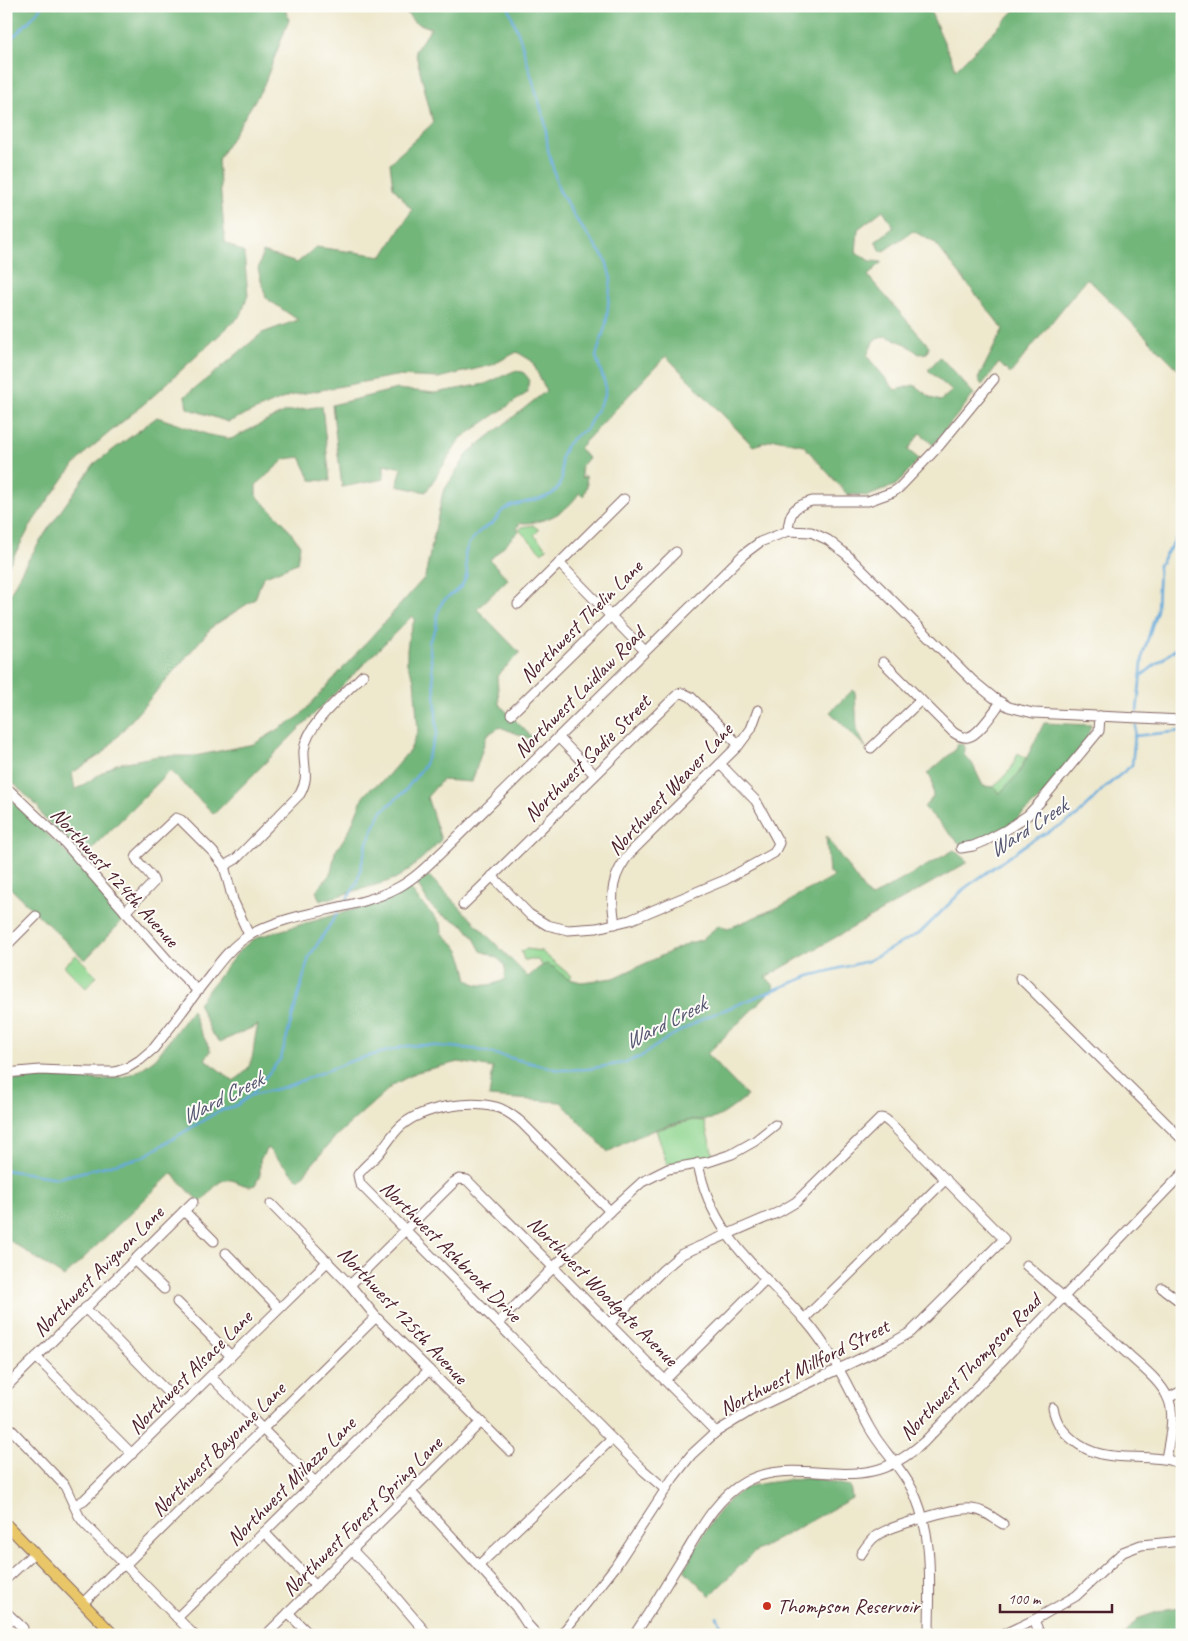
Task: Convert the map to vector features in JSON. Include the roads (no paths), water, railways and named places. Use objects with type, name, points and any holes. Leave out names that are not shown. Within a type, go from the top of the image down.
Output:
[{"type":"main road","points":[[6,1524],[114,1635]]},
{"type":"street","points":[[788,531],[792,512],[805,503],[812,501],[868,501],[886,496],[899,488],[939,446],[994,379]]},
{"type":"street","points":[[518,604],[624,500]]},
{"type":"street","name":"Northwest Laidlaw Road","points":[[6,1073],[40,1070],[109,1072],[127,1068],[154,1048],[230,951],[249,935],[285,921],[373,898],[393,890],[409,880],[446,848],[744,554],[766,539],[788,531],[811,532],[836,546],[972,680],[1001,702],[1026,712],[1182,720]]},
{"type":"street","name":"Northwest Thelin Lane","points":[[511,714],[676,552]]},
{"type":"street","points":[[559,563],[645,651]]},
{"type":"street","points":[[883,662],[953,732],[962,737],[967,738],[976,732],[1001,702]]},
{"type":"street","points":[[224,866],[236,860],[300,794],[306,782],[304,750],[307,739],[319,720],[363,675]]},
{"type":"street","name":"Northwest Sadie Street","points":[[463,905],[674,698],[683,693],[691,697],[739,745]]},
{"type":"street","points":[[871,748],[921,700]]},
{"type":"street","name":"Northwest Weaver Lane","points":[[615,924],[612,887],[621,865],[632,850],[739,745],[750,729],[758,710]]},
{"type":"street","points":[[962,848],[972,846],[1006,830],[1022,820],[1036,807],[1099,731],[1100,716]]},
{"type":"street","points":[[558,737],[595,775]]},
{"type":"street","points":[[492,876],[530,914],[547,925],[568,930],[597,928],[630,920],[726,880],[774,853],[778,847],[778,840],[756,802],[720,764]]},
{"type":"street","name":"Northwest 124th Avenue","points":[[6,787],[65,843],[198,991]]},
{"type":"street","points":[[125,912],[154,882],[138,862],[136,858],[138,854],[176,818],[213,852],[224,866],[233,900],[249,935]]},
{"type":"street","points":[[6,946],[36,916]]},
{"type":"street","points":[[1020,978],[1182,1139]]},
{"type":"street","name":"Northwest Ashbrook Drive","points":[[610,1211],[522,1123],[510,1113],[489,1106],[459,1106],[432,1110],[412,1118],[401,1126],[379,1153],[359,1173],[358,1178],[360,1184],[612,1439],[665,1489]]},
{"type":"street","points":[[610,1323],[676,1259],[689,1251],[785,1209],[796,1202],[878,1119],[883,1118],[946,1179],[804,1319]]},
{"type":"street","points":[[498,1323],[631,1191],[651,1177],[668,1169],[724,1157],[740,1150],[754,1142],[775,1125]]},
{"type":"street","points":[[698,1163],[708,1199],[727,1235],[765,1280],[804,1319],[821,1340],[839,1368],[870,1427],[912,1489],[923,1519],[930,1557],[929,1635]]},
{"type":"street","name":"Northwest Thompson Road","points":[[634,1635],[710,1515],[731,1492],[744,1482],[775,1471],[857,1473],[880,1469],[906,1456],[924,1442],[1182,1174]]},
{"type":"street","name":"Northwest Woodgate Avenue","points":[[406,1230],[454,1182],[462,1179],[470,1181],[716,1432]]},
{"type":"street","name":"Northwest Millford Street","points":[[561,1635],[615,1567],[665,1489],[687,1460],[716,1432],[746,1413],[895,1342],[911,1332],[1004,1239],[946,1179]]},
{"type":"street","name":"Northwest Avignon Lane","points":[[6,1387],[193,1202]]},
{"type":"street","name":"Northwest 125th Avenue","points":[[271,1204],[328,1261],[376,1317],[510,1451]]},
{"type":"street","points":[[184,1211],[214,1241]]},
{"type":"street","points":[[350,1285],[406,1230]]},
{"type":"street","points":[[226,1254],[280,1308]]},
{"type":"street","points":[[134,1260],[164,1289]]},
{"type":"street","name":"Northwest Alsace Lane","points":[[75,1504],[84,1500],[132,1454],[328,1261]]},
{"type":"street","points":[[1026,1266],[1148,1372],[1168,1398],[1171,1410],[1171,1428],[1166,1459]]},
{"type":"street","points":[[666,1380],[765,1280]]},
{"type":"street","points":[[1162,1288],[1182,1303]]},
{"type":"street","points":[[177,1302],[231,1356]]},
{"type":"street","points":[[85,1308],[181,1406]]},
{"type":"street","name":"Northwest Bayonne Lane","points":[[83,1603],[115,1571],[125,1565],[376,1317]]},
{"type":"street","points":[[36,1357],[132,1454]]},
{"type":"street","name":"Northwest Milazzo Lane","points":[[177,1618],[429,1370]]},
{"type":"street","points":[[211,1377],[314,1482]]},
{"type":"street","points":[[1168,1398],[1182,1390]]},
{"type":"street","points":[[1053,1408],[1058,1425],[1066,1434],[1085,1449],[1096,1454],[1166,1459],[1182,1464]]},
{"type":"street","name":"Northwest Forest Spring Lane","points":[[266,1635],[481,1422]]},
{"type":"street","points":[[6,1424],[65,1486],[79,1516],[85,1524],[194,1635]]},
{"type":"street","points":[[478,1566],[612,1439]]},
{"type":"street","points":[[411,1492],[516,1607],[536,1635]]},
{"type":"street","points":[[861,1554],[876,1536],[889,1529],[955,1510],[972,1509],[987,1514],[1003,1524]]},
{"type":"street","points":[[264,1532],[316,1586]]},
{"type":"street","points":[[1002,1635],[1034,1620],[1076,1596],[1123,1552],[1141,1545],[1182,1541]]},
{"type":"street","points":[[352,1550],[383,1582],[428,1635]]},
{"type":"street","points":[[6,1579],[34,1553]]},
{"type":"street","points":[[6,1612],[23,1628]]},
{"type":"street","points":[[288,1613],[310,1635]]},
{"type":"street","points":[[1034,1620],[1040,1635]]},
{"type":"waterway","points":[[6,44],[42,6]]},
{"type":"waterway","points":[[347,899],[357,883],[367,843],[381,812],[404,792],[424,766],[437,733],[435,692],[429,642],[436,628],[437,615],[442,602],[462,586],[467,574],[465,554],[469,543],[481,530],[493,523],[503,510],[514,505],[543,498],[552,494],[557,489],[562,479],[561,458],[566,446],[573,438],[587,428],[605,395],[605,384],[596,356],[606,324],[611,279],[606,260],[578,222],[559,190],[548,150],[545,122],[520,38],[508,6]]},
{"type":"waterway","name":"Ward Creek","points":[[1137,711],[1143,654],[1157,610],[1159,565],[1182,527]]},
{"type":"waterway","points":[[1141,676],[1182,644]]},
{"type":"waterway","name":"Ward Creek","points":[[6,1170],[58,1178],[143,1157],[217,1112],[237,1105],[251,1095],[285,1087],[354,1060],[407,1046],[426,1045],[474,1049],[560,1070],[588,1069],[623,1063],[640,1057],[666,1039],[704,1018],[809,976],[868,961],[921,932],[965,888],[1031,841],[1076,817],[1103,789],[1132,765],[1136,725]]},
{"type":"waterway","points":[[1134,736],[1182,731]]},
{"type":"waterway","points":[[251,1095],[281,1058],[309,957],[337,914]]},
{"type":"waterway","points":[[717,1617],[726,1635]]},
{"type":"waterway","points":[[1163,1635],[1182,1625]]},
{"type":"place","name":"Thompson Reservoir","points":[[767,1606]]}]
